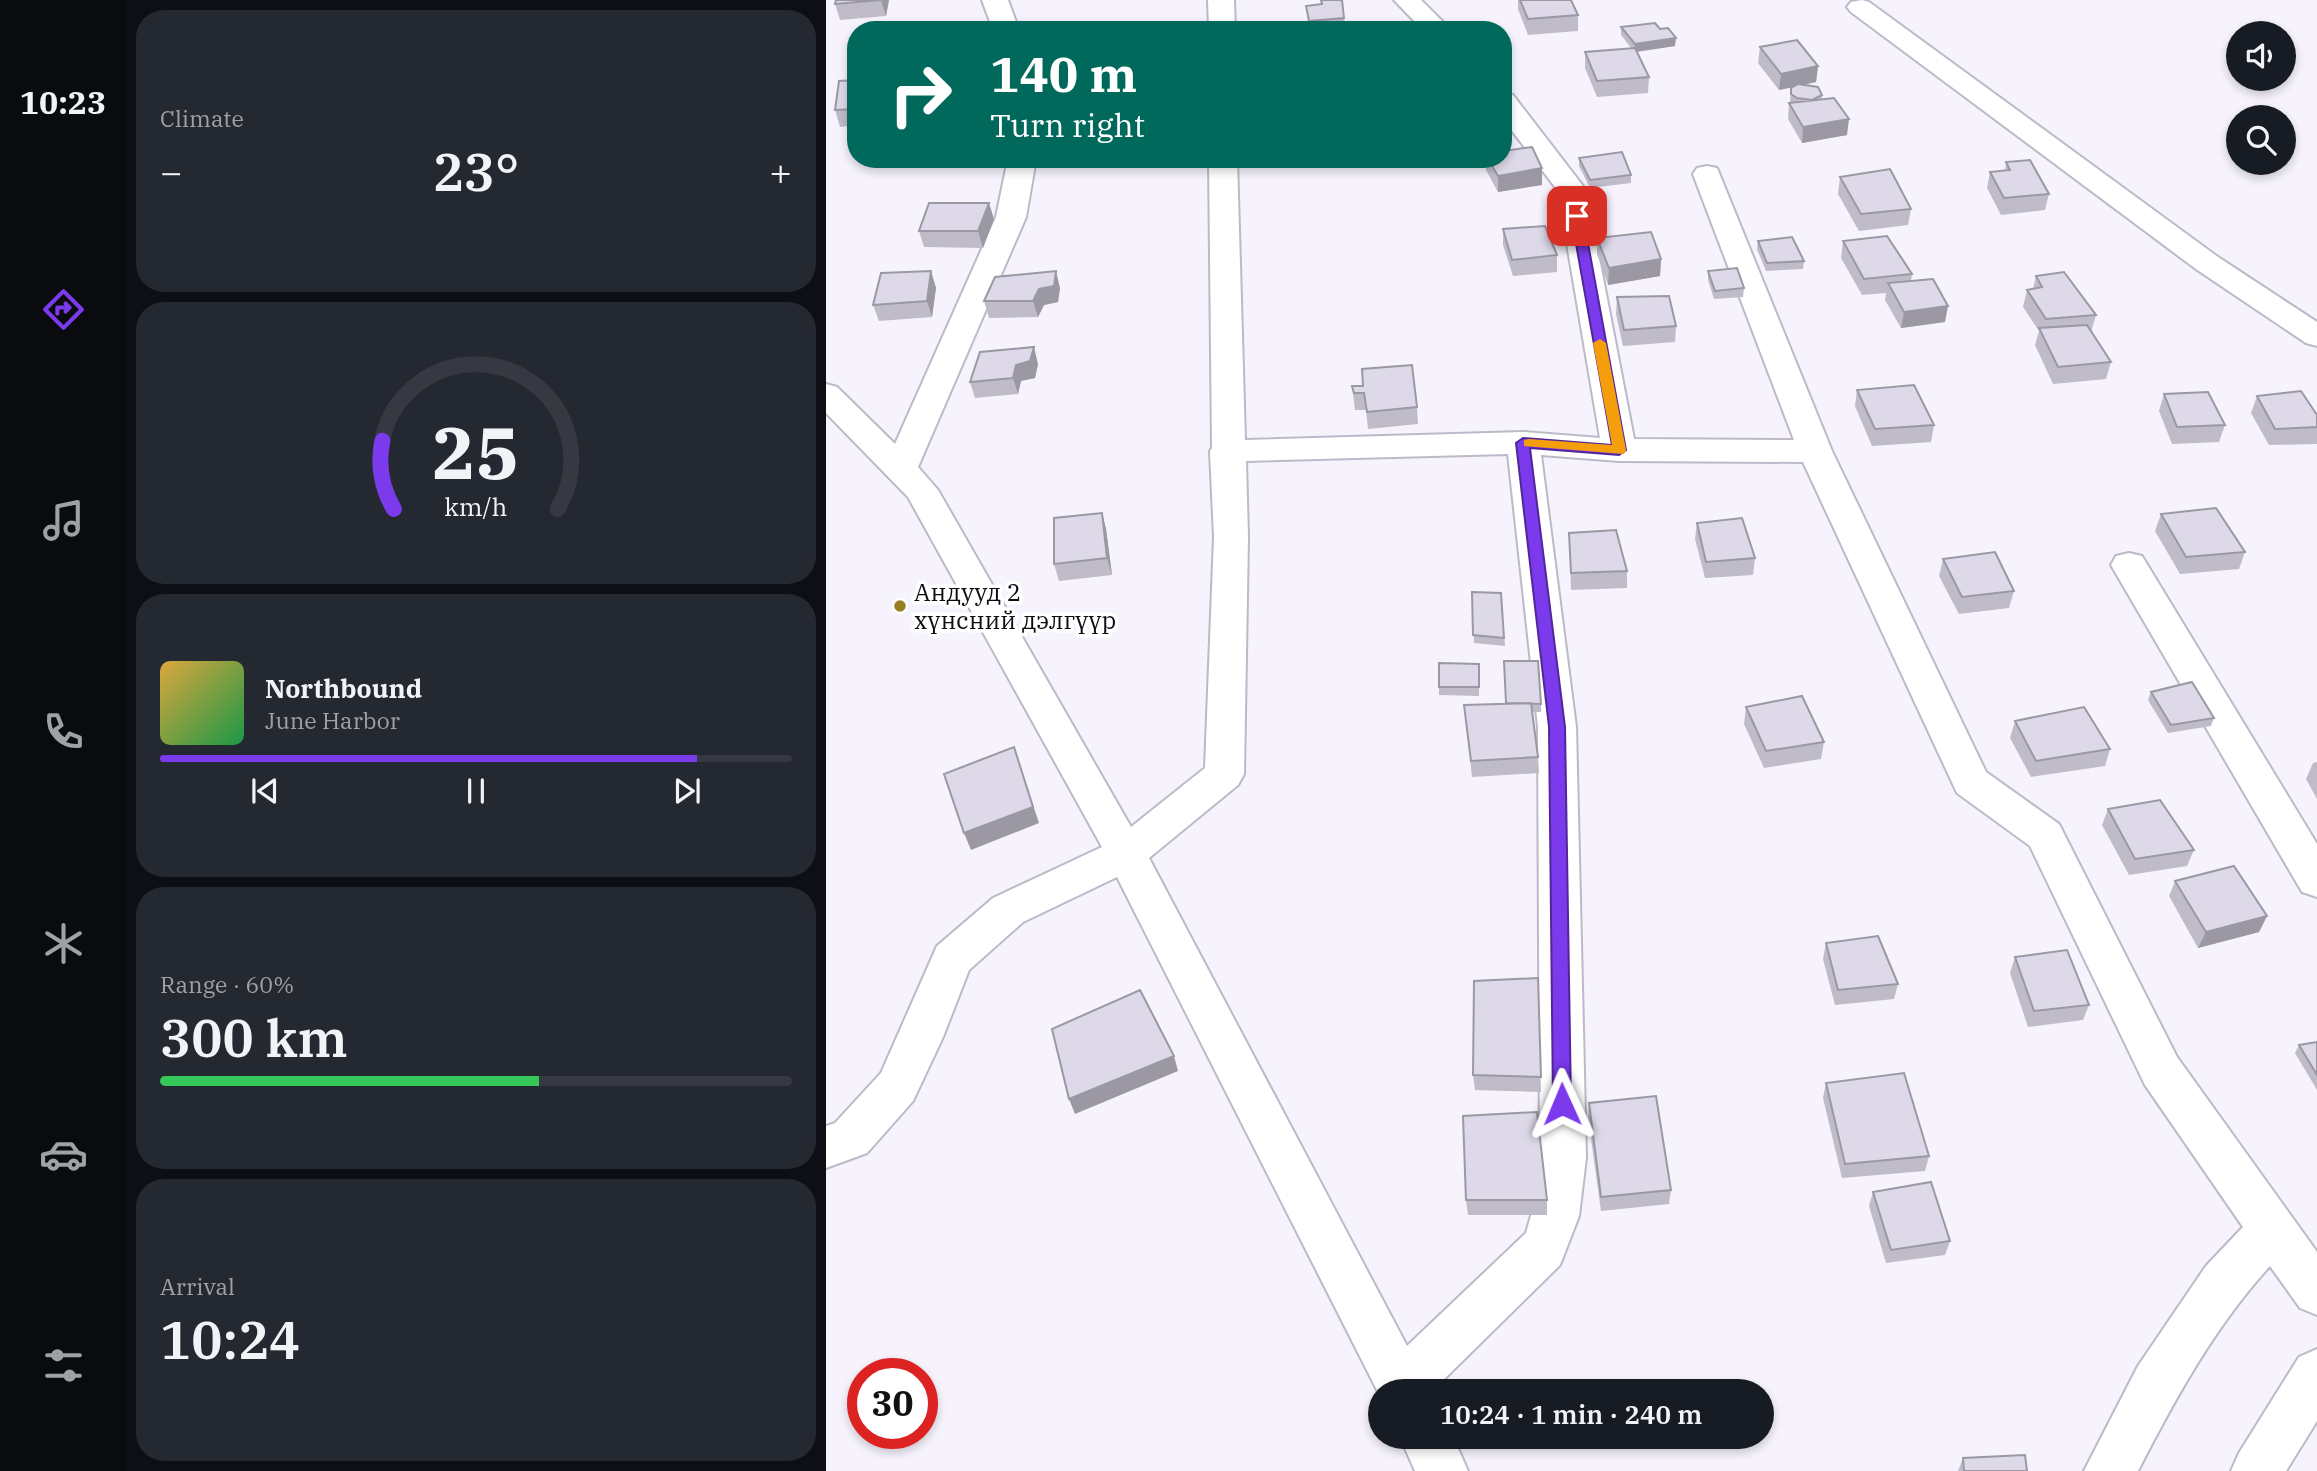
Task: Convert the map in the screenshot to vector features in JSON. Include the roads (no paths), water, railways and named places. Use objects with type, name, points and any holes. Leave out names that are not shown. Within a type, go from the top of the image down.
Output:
[{"type":"main road","points":[[995,0],[1003,21]]},
{"type":"main road","points":[[1221,0],[1222,21]]},
{"type":"main road","points":[[1407,0],[1429,21]]},
{"type":"main road","points":[[1860,7],[2207,263],[2317,336]]},
{"type":"main road","points":[[1512,113],[1572,190],[1619,450]]},
{"type":"main road","points":[[900,469],[1011,217],[1020,168]]},
{"type":"main road","points":[[826,1147],[851,1138],[897,1087],[921,1037],[952,959],[1008,910],[1126,854],[1224,774],[1231,537],[1227,451],[1223,168]]},
{"type":"main road","points":[[1707,174],[1815,452],[1971,782],[2045,835],[2161,1071],[2317,1292]]},
{"type":"main road","points":[[826,394],[921,490],[1126,854],[1398,1379]]},
{"type":"main road","points":[[1413,1379],[1543,1249],[1554,1228],[1559,1207],[1563,1158],[1557,727],[1523,443]]},
{"type":"main road","points":[[1227,451],[1523,443],[1619,450],[1815,452]]},
{"type":"main road","points":[[2129,565],[2317,880]]},
{"type":"main road","points":[[2110,1471],[2156,1384],[2223,1282],[2273,1229]]},
{"type":"main road","points":[[2257,1471],[2317,1374]]},
{"type":"main road","points":[[1432,1449],[1442,1471]]},
{"type":"place","name":"Андууд 2 хүнсний дэлгүүр","points":[[900,606]]}]
